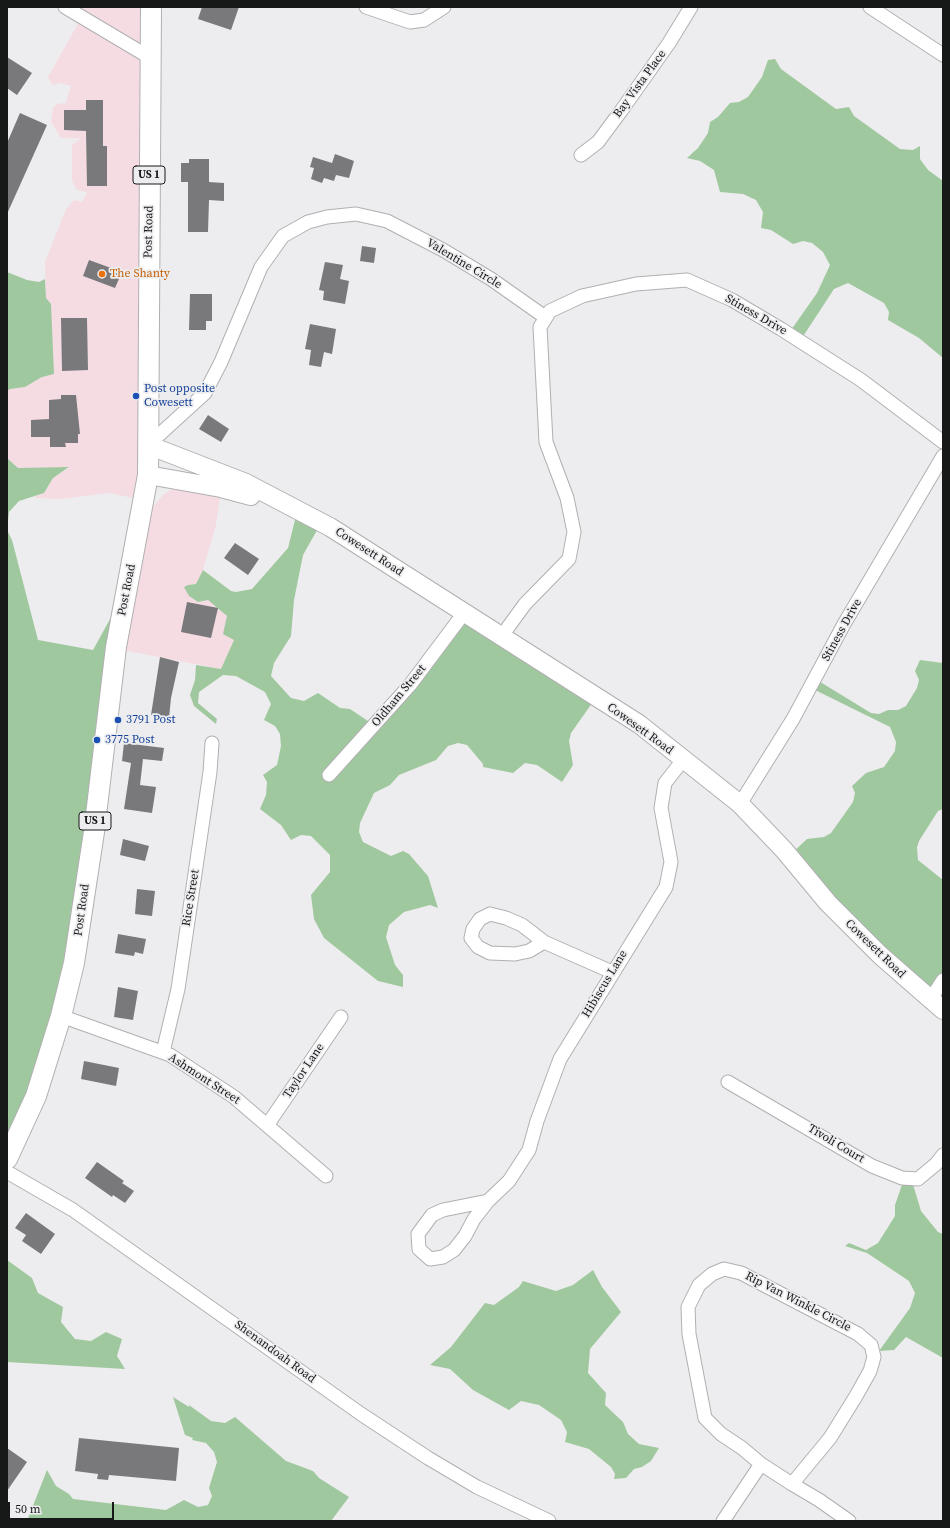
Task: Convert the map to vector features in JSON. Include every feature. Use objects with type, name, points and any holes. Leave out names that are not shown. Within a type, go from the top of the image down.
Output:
[{"type":"main road","name":"Post Road","points":[[7,1159],[36,1096],[61,1016],[74,963],[94,832],[116,647],[148,475],[150,7]]},
{"type":"main road","name":"Cowesett Road","points":[[148,445],[246,483],[330,527],[639,724],[740,804],[784,850],[828,903],[880,955],[936,1005]]},
{"type":"main road","name":"Cowesett Road","points":[[148,475],[221,488],[290,506]]},
{"type":"street","points":[[65,7],[149,57]]},
{"type":"street","points":[[366,7],[410,22],[424,20],[444,7]]},
{"type":"street","name":"Bay Vista Place","points":[[581,155],[598,142],[669,43],[691,7]]},
{"type":"street","points":[[870,7],[943,55]]},
{"type":"street","name":"Valentine Circle","points":[[148,445],[205,393],[221,362],[261,267],[282,236],[308,222],[327,217],[356,214],[387,220],[443,250],[491,279],[545,317]]},
{"type":"street","name":"Stiness Drive","points":[[545,317],[550,311],[582,296],[636,284],[687,280],[732,300],[781,329],[861,380],[943,442]]},
{"type":"street","points":[[501,637],[525,604],[569,559],[574,532],[568,498],[546,442],[540,341],[540,327],[545,317]]},
{"type":"street","name":"Stiness Drive","points":[[740,804],[793,719],[844,624],[943,456]]},
{"type":"street","name":"Oldham Street","points":[[329,775],[410,685],[464,613]]},
{"type":"street","name":"Rice Street","points":[[163,1052],[178,989],[210,772],[212,743]]},
{"type":"street","name":"Hibiscus Lane","points":[[488,1202],[443,1210],[432,1215],[418,1234],[419,1248],[430,1259],[443,1257],[448,1253],[465,1236],[474,1219],[488,1202],[509,1181],[529,1150],[537,1121],[560,1059],[612,972],[666,887],[671,862],[661,808],[665,783],[683,760]]},
{"type":"street","points":[[544,942],[529,951],[501,954],[490,953],[478,947],[471,938],[473,929],[480,919],[490,914],[506,918],[522,925],[544,942],[612,972]]},
{"type":"street","points":[[936,1005],[943,980]]},
{"type":"street","name":"Ashmont Street","points":[[61,1016],[170,1054],[234,1097],[268,1124],[326,1176]]},
{"type":"street","name":"Taylor Lane","points":[[268,1124],[341,1017]]},
{"type":"street","name":"Tivoli Court","points":[[728,1082],[872,1166],[902,1178],[918,1179],[936,1164],[943,1155]]},
{"type":"street","name":"Shenandoah Road","points":[[7,1172],[73,1210],[360,1414],[428,1458],[477,1487],[549,1521]]},
{"type":"street","name":"Rip Van Winkle Circle","points":[[792,1484],[830,1438],[856,1396],[870,1371],[874,1357],[871,1345],[858,1334],[741,1273],[724,1269],[712,1274],[699,1285],[688,1307],[689,1334],[705,1418],[721,1434],[742,1448],[761,1464],[849,1521]]},
{"type":"street","points":[[723,1521],[761,1464]]},
{"type":"shaded area","points":[[62,7],[150,7],[143,500],[109,493],[61,499],[36,498],[34,497],[44,493],[53,478],[69,468],[18,468],[8,459],[7,391],[10,389],[25,387],[42,377],[46,298],[45,262],[66,209],[74,200],[82,202],[87,192],[77,190],[72,181],[72,145],[81,138],[61,138],[51,122],[53,108],[57,104],[66,103],[71,86],[60,83],[53,85],[48,77],[80,20]]},
{"type":"shaded area","points":[[180,485],[221,490],[216,525],[203,570],[196,584],[188,585],[189,596],[198,602],[208,600],[227,616],[234,640],[221,669],[117,649],[144,516],[164,494]]},
{"type":"green space","points":[[775,59],[781,69],[836,109],[849,107],[854,116],[900,149],[913,150],[920,146],[920,159],[928,170],[943,181],[943,358],[919,338],[888,320],[889,312],[884,303],[848,283],[834,289],[800,341],[789,333],[817,293],[830,265],[823,252],[812,243],[803,241],[793,244],[771,230],[761,228],[763,212],[756,200],[743,194],[720,192],[714,170],[700,161],[687,158],[698,148],[708,133],[710,122],[718,117],[730,103],[739,102],[748,97],[762,77],[768,60]]},
{"type":"green space","points":[[7,272],[27,280],[39,282],[45,279],[46,298],[51,304],[54,374],[42,377],[25,387],[10,389],[7,391]]},
{"type":"green space","points":[[7,440],[8,459],[18,468],[69,467],[53,478],[44,493],[19,501],[9,512],[7,530]]},
{"type":"green space","points":[[296,516],[320,525],[303,555],[294,600],[291,636],[274,663],[271,676],[291,698],[304,701],[318,693],[340,708],[350,709],[374,725],[464,618],[595,699],[571,733],[569,741],[573,765],[562,782],[537,765],[525,763],[513,773],[483,767],[483,764],[467,745],[458,743],[448,746],[436,760],[399,775],[390,785],[374,793],[360,823],[359,832],[363,842],[391,856],[403,851],[409,854],[428,876],[438,908],[430,905],[404,912],[389,925],[386,937],[395,965],[403,975],[403,987],[378,981],[324,938],[314,919],[311,895],[330,872],[330,855],[311,836],[301,835],[291,840],[281,825],[260,809],[266,795],[267,782],[263,775],[277,765],[281,746],[280,734],[275,726],[264,720],[271,704],[265,692],[236,676],[223,675],[199,692],[198,703],[217,719],[216,724],[194,706],[190,695],[195,680],[196,665],[221,669],[234,640],[223,634],[227,616],[208,600],[198,602],[189,596],[184,587],[196,584],[203,570],[231,591],[236,592],[252,589],[288,548]]},
{"type":"green space","points":[[7,530],[12,540],[38,640],[93,650],[126,590],[70,975],[7,1161]]},
{"type":"green space","points":[[920,660],[943,663],[943,809],[938,811],[919,841],[917,847],[918,860],[943,880],[943,981],[931,999],[790,855],[807,839],[824,837],[831,833],[853,802],[855,793],[852,786],[866,773],[884,767],[895,751],[896,742],[890,727],[811,688],[817,680],[871,713],[879,714],[888,710],[898,710],[906,706],[917,688],[919,680],[915,671]]},
{"type":"green space","points":[[904,1179],[912,1181],[921,1211],[938,1232],[943,1234],[943,1358],[906,1337],[894,1350],[879,1351],[910,1308],[915,1293],[909,1281],[867,1253],[845,1246],[849,1243],[866,1250],[878,1243],[895,1216],[895,1205]]},
{"type":"green space","points":[[7,1260],[32,1278],[38,1293],[63,1307],[61,1322],[75,1339],[91,1341],[106,1332],[122,1339],[117,1356],[125,1369],[7,1362]]},
{"type":"green space","points":[[593,1270],[602,1287],[621,1312],[590,1349],[588,1373],[606,1393],[605,1405],[623,1422],[628,1434],[639,1444],[659,1448],[651,1461],[642,1467],[634,1469],[626,1478],[614,1479],[615,1474],[611,1467],[589,1449],[565,1442],[567,1432],[561,1420],[539,1405],[521,1401],[509,1410],[473,1390],[450,1369],[430,1365],[451,1347],[485,1303],[494,1305],[519,1287],[523,1281],[556,1291],[573,1285]]},
{"type":"green space","points":[[173,1397],[189,1407],[189,1405],[211,1421],[225,1423],[235,1417],[286,1461],[313,1471],[319,1478],[349,1497],[331,1521],[27,1521],[47,1470],[56,1486],[69,1494],[73,1499],[166,1510],[184,1500],[198,1507],[208,1505],[212,1496],[209,1488],[217,1462],[214,1452],[206,1443],[192,1440],[193,1438],[185,1435]]},
{"type":"building","points":[[202,7],[239,7],[231,30],[198,19]]},
{"type":"building","points":[[7,57],[32,73],[17,95],[7,88]]},
{"type":"building","points":[[86,100],[103,100],[103,146],[107,146],[107,186],[87,186],[86,131],[64,130],[64,110],[86,110]]},
{"type":"building","points":[[20,113],[47,125],[7,214],[7,143]]},
{"type":"building","points":[[335,154],[354,161],[349,178],[336,175],[334,181],[324,178],[322,183],[311,179],[314,168],[310,167],[313,157],[332,163]]},
{"type":"building","points":[[189,159],[209,159],[209,182],[224,183],[224,201],[209,200],[208,232],[188,232],[188,182],[181,182],[181,163],[189,163]]},
{"type":"building","points":[[362,246],[376,248],[374,263],[360,261]]},
{"type":"building","name":"The Shanty","points":[[89,260],[122,272],[115,288],[83,276]]},
{"type":"building","points":[[325,262],[343,265],[340,279],[349,281],[345,304],[323,300],[324,291],[319,290]]},
{"type":"building","points":[[190,294],[212,294],[212,321],[206,321],[206,330],[189,330]]},
{"type":"building","points":[[61,318],[87,318],[88,370],[62,371]]},
{"type":"building","points":[[310,324],[336,329],[332,354],[324,352],[321,367],[309,365],[311,350],[305,349]]},
{"type":"building","points":[[61,395],[76,395],[80,434],[78,434],[78,443],[65,443],[66,447],[50,447],[50,437],[31,437],[31,420],[49,419],[49,400],[61,399]]},
{"type":"building","points":[[208,415],[229,429],[221,442],[199,429]]},
{"type":"building","points":[[235,543],[259,559],[248,575],[224,558]]},
{"type":"building","points":[[187,602],[218,608],[211,638],[181,632]]},
{"type":"building","points":[[160,657],[179,662],[171,698],[169,718],[151,715]]},
{"type":"building","points":[[124,743],[164,748],[162,761],[143,759],[140,785],[156,787],[152,813],[124,809],[131,763],[122,761]]},
{"type":"building","points":[[123,839],[149,846],[145,861],[120,855]]},
{"type":"building","points":[[137,889],[155,891],[152,916],[135,914]]},
{"type":"building","points":[[118,934],[146,939],[143,954],[135,952],[134,956],[115,953]]},
{"type":"building","points":[[118,987],[138,991],[133,1020],[114,1017]]},
{"type":"building","points":[[84,1061],[119,1068],[116,1086],[81,1079]]},
{"type":"building","points":[[97,1162],[124,1181],[122,1183],[134,1191],[125,1203],[113,1195],[112,1197],[85,1178]]},
{"type":"building","points":[[26,1213],[55,1234],[41,1254],[22,1241],[26,1235],[15,1228]]},
{"type":"building","points":[[79,1438],[179,1448],[176,1481],[109,1475],[108,1480],[97,1479],[98,1474],[75,1471]]},
{"type":"building","points":[[7,1448],[27,1462],[7,1491]]},
{"type":"place","name":"The Shanty","points":[[102,274]]},
{"type":"place","name":"Post opposite Cowesett","points":[[136,396]]},
{"type":"place","name":"3791 Post","points":[[118,720]]},
{"type":"place","name":"3775 Post","points":[[97,740]]}]
